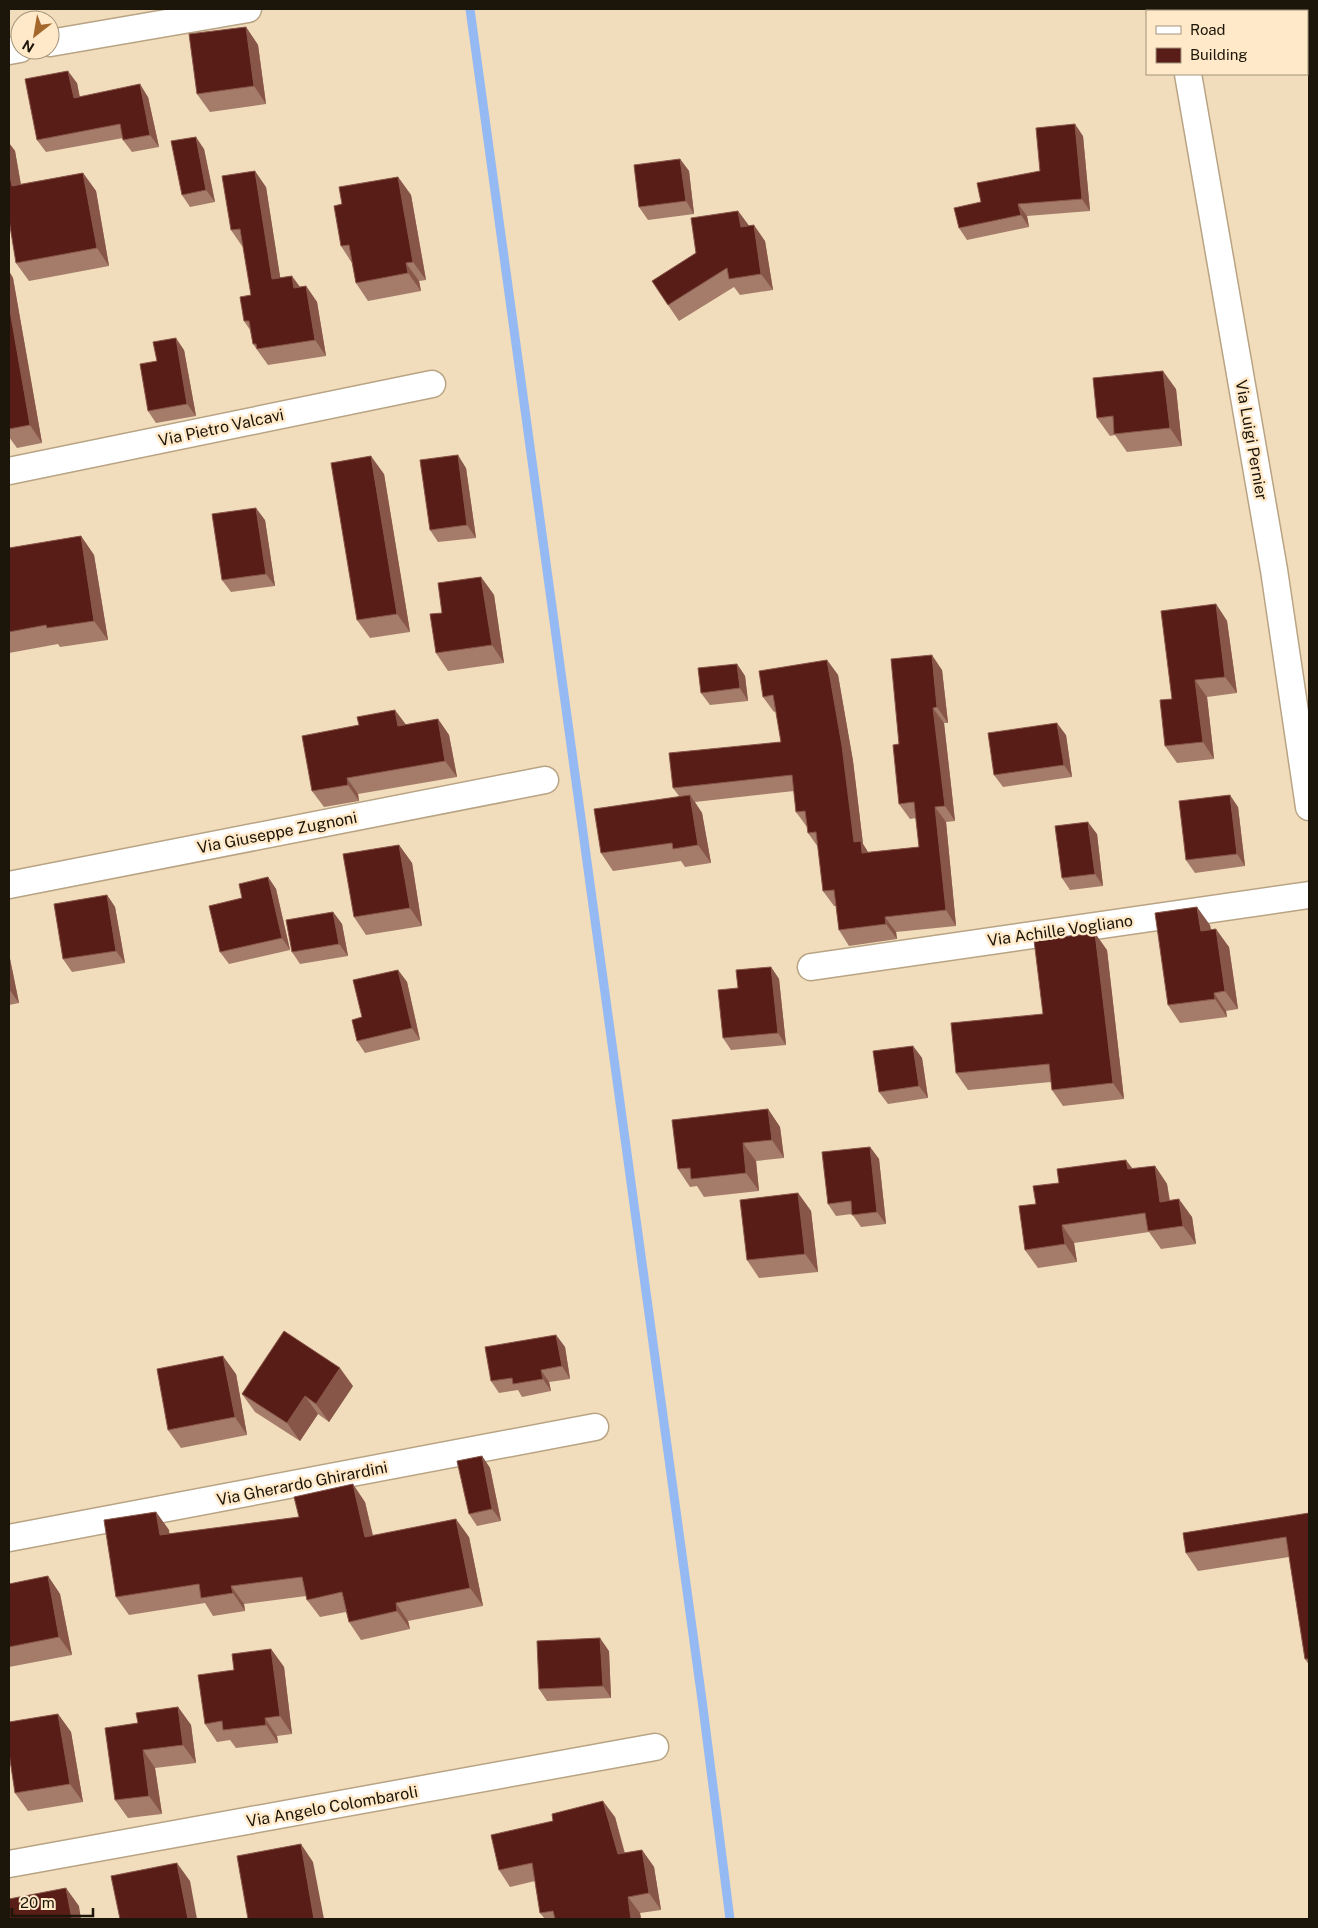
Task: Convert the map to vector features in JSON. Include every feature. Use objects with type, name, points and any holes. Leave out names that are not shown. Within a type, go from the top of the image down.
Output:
[{"type":"street","points":[[60,42],[248,9]]},
{"type":"street","name":"Via Luigi Pernier","points":[[1188,75],[1274,570],[1309,807]]},
{"type":"street","name":"Via Pietro Valcavi","points":[[9,471],[432,384]]},
{"type":"street","name":"Via Giuseppe Zugnoni","points":[[9,885],[545,780]]},
{"type":"street","name":"Via Achille Vogliano","points":[[811,967],[1309,895]]},
{"type":"street","name":"Via Gherardo Ghirardini","points":[[9,1538],[595,1427]]},
{"type":"street","name":"Via Angelo Colombaroli","points":[[9,1864],[655,1747]]},
{"type":"building","points":[[246,27],[254,86],[197,94],[189,34]]},
{"type":"building","points":[[68,71],[74,98],[140,84],[150,135],[123,140],[120,124],[37,140],[25,79]]},
{"type":"building","points":[[1075,124],[1082,199],[1018,204],[1021,215],[959,228],[954,208],[981,202],[977,183],[1040,171],[1036,128]]},
{"type":"building","points":[[196,137],[206,190],[182,195],[171,141]]},
{"type":"building","points":[[680,159],[686,201],[639,207],[634,165]]},
{"type":"building","points":[[9,170],[12,186],[83,173],[97,248],[16,263],[9,220]]},
{"type":"building","points":[[255,171],[272,279],[292,276],[294,288],[306,286],[315,340],[257,349],[256,344],[253,344],[249,321],[244,321],[240,297],[251,295],[240,229],[231,230],[222,176]]},
{"type":"building","points":[[398,177],[413,262],[406,263],[408,273],[356,283],[349,245],[341,246],[334,206],[342,204],[339,187]]},
{"type":"building","points":[[738,211],[741,227],[754,225],[761,274],[729,279],[727,268],[668,305],[652,281],[696,253],[691,218]]},
{"type":"building","points":[[9,305],[30,425],[9,429]]},
{"type":"building","points":[[176,338],[187,404],[148,411],[140,364],[157,361],[153,342]]},
{"type":"building","points":[[1163,371],[1170,428],[1114,434],[1113,416],[1097,418],[1093,378]]},
{"type":"building","points":[[458,455],[467,525],[430,530],[420,460]]},
{"type":"building","points":[[371,456],[397,614],[357,620],[331,463]]},
{"type":"building","points":[[256,508],[266,574],[222,580],[212,514]]},
{"type":"building","points":[[81,536],[94,621],[47,628],[46,625],[9,632],[9,548]]},
{"type":"building","points":[[481,577],[492,645],[436,653],[430,614],[442,613],[438,583]]},
{"type":"building","points":[[1216,604],[1225,677],[1195,680],[1203,742],[1165,746],[1160,700],[1172,699],[1161,611]]},
{"type":"building","points":[[932,655],[937,707],[933,708],[945,806],[935,807],[946,910],[885,917],[886,924],[839,930],[834,890],[823,891],[816,832],[808,833],[805,811],[796,812],[792,775],[673,788],[669,753],[781,742],[773,695],[763,697],[759,671],[827,660],[842,746],[854,842],[861,841],[862,853],[919,847],[914,802],[899,804],[893,745],[899,744],[891,659]]},
{"type":"building","points":[[737,664],[740,688],[701,693],[698,668]]},
{"type":"building","points":[[395,710],[398,726],[438,719],[445,761],[347,778],[348,785],[312,791],[302,736],[359,725],[357,717]]},
{"type":"building","points":[[1057,723],[1064,765],[994,775],[988,733]]},
{"type":"building","points":[[690,795],[698,845],[673,849],[672,843],[601,853],[594,809]]},
{"type":"building","points":[[1230,795],[1237,854],[1186,860],[1179,801]]},
{"type":"building","points":[[1088,822],[1095,874],[1062,878],[1055,826]]},
{"type":"building","points":[[399,845],[410,908],[354,917],[343,854]]},
{"type":"building","points":[[268,877],[282,938],[220,952],[209,906],[242,898],[239,884]]},
{"type":"building","points":[[107,895],[116,951],[63,959],[54,904]]},
{"type":"building","points":[[1197,907],[1201,931],[1216,929],[1225,991],[1214,993],[1215,999],[1168,1005],[1155,913]]},
{"type":"building","points":[[333,912],[339,944],[292,952],[286,920]]},
{"type":"building","points":[[1095,933],[1113,1083],[1052,1090],[1049,1064],[956,1073],[951,1023],[1043,1014],[1034,940]]},
{"type":"building","points":[[771,967],[778,1033],[723,1038],[718,990],[738,988],[736,970]]},
{"type":"building","points":[[398,970],[412,1028],[357,1041],[352,1020],[362,1017],[353,980]]},
{"type":"building","points":[[913,1046],[919,1086],[879,1092],[873,1051]]},
{"type":"building","points":[[768,1109],[772,1140],[743,1143],[746,1173],[691,1179],[690,1168],[678,1169],[672,1120]]},
{"type":"building","points":[[870,1147],[877,1212],[852,1215],[851,1201],[828,1204],[822,1152]]},
{"type":"building","points":[[1126,1160],[1128,1169],[1155,1166],[1160,1202],[1179,1199],[1183,1226],[1148,1231],[1145,1213],[1062,1225],[1065,1244],[1025,1250],[1019,1206],[1036,1204],[1033,1186],[1059,1183],[1057,1169]]},
{"type":"building","points":[[798,1193],[805,1254],[747,1260],[740,1200]]},
{"type":"building","points":[[284,1331],[340,1368],[316,1404],[305,1396],[287,1423],[242,1394]]},
{"type":"building","points":[[556,1335],[562,1366],[541,1370],[543,1379],[513,1384],[512,1378],[491,1381],[485,1347]]},
{"type":"building","points":[[223,1356],[235,1417],[168,1430],[157,1369]]},
{"type":"building","points":[[482,1456],[492,1509],[469,1514],[457,1461]]},
{"type":"building","points":[[353,1484],[365,1537],[456,1519],[470,1588],[396,1603],[397,1611],[349,1622],[342,1592],[307,1600],[302,1577],[231,1586],[233,1593],[201,1598],[199,1584],[116,1597],[104,1520],[156,1512],[160,1535],[299,1517],[294,1497]]},
{"type":"building","points":[[1309,1513],[1309,1659],[1305,1659],[1286,1537],[1186,1553],[1183,1533]]},
{"type":"building","points":[[48,1576],[59,1637],[9,1647],[9,1584]]},
{"type":"building","points":[[600,1638],[603,1686],[539,1689],[537,1641]]},
{"type":"building","points":[[271,1649],[280,1716],[265,1718],[266,1725],[223,1730],[222,1721],[205,1724],[198,1675],[234,1670],[232,1654]]},
{"type":"building","points":[[178,1707],[183,1745],[143,1750],[149,1796],[115,1800],[105,1728],[138,1723],[136,1713]]},
{"type":"building","points":[[58,1714],[70,1784],[15,1793],[9,1753],[9,1722]]},
{"type":"building","points":[[603,1801],[618,1854],[642,1850],[649,1893],[628,1897],[631,1919],[555,1919],[553,1911],[540,1913],[532,1863],[499,1870],[491,1835],[553,1821],[552,1814]]},
{"type":"building","points":[[301,1844],[314,1919],[248,1919],[237,1856]]},
{"type":"building","points":[[177,1863],[188,1919],[120,1919],[111,1876]]},
{"type":"building","points":[[66,1888],[72,1919],[9,1919],[9,1899]]},
{"type":"waterway","points":[[470,9],[702,1700],[730,1919]]}]
